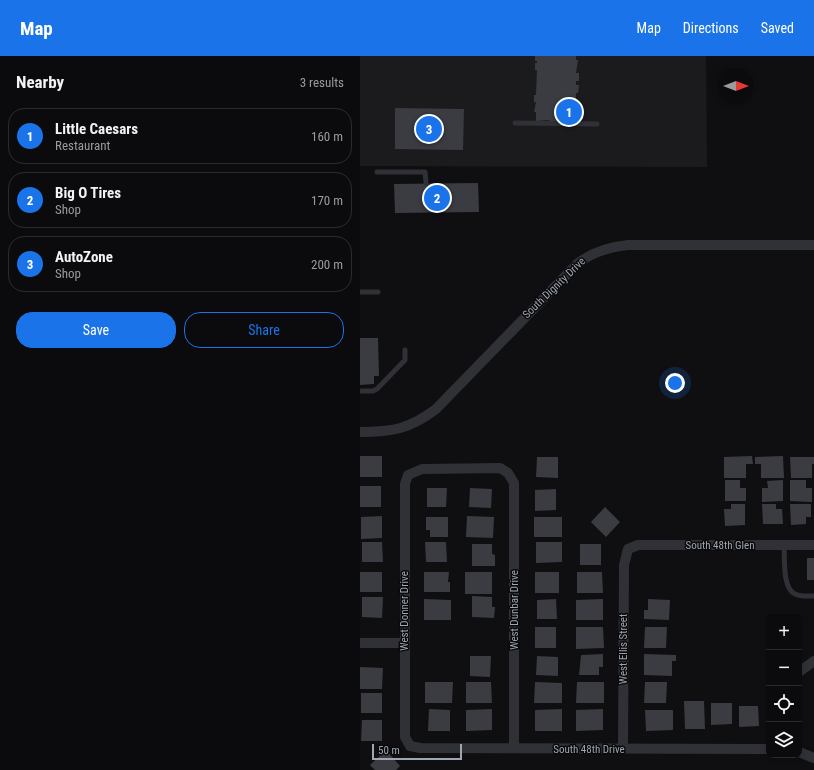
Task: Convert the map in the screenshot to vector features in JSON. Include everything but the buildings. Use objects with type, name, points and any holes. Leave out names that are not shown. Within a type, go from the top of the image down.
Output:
[{"type":"street","name":"South Dignity Drive","points":[[360,432],[381,432],[394,430],[422,420],[436,409],[576,264],[587,256],[613,247],[628,245],[814,245]]},
{"type":"street","name":"West Dunbar Drive","points":[[408,475],[422,469],[500,468],[508,473],[514,484],[514,748]]},
{"type":"street","name":"West Donner Drive","points":[[408,475],[405,484],[404,643],[405,737],[410,746]]},
{"type":"street","name":"South 48th Glen","points":[[628,549],[638,545],[814,545]]},
{"type":"street","name":"West Ellis Street","points":[[623,749],[624,565],[628,549]]},
{"type":"street","points":[[360,643],[404,643]]},
{"type":"street","points":[[802,670],[814,661]]},
{"type":"street","name":"South 48th Drive","points":[[410,746],[420,748],[766,749]]},
{"type":"street","points":[[802,753],[814,758]]},
{"type":"lane","points":[[515,123],[597,124]]},
{"type":"lane","points":[[377,172],[425,172],[426,183]]},
{"type":"lane","points":[[360,292],[378,292]]},
{"type":"lane","points":[[360,391],[373,391],[377,389],[405,360],[405,350]]},
{"type":"lane","points":[[784,545],[786,579],[788,587],[795,594],[802,596],[814,596]]},
{"type":"shaded area","points":[[360,56],[706,56],[707,167],[360,166]]},
{"type":"place","name":"Little Caesars","points":[[569,112]]},
{"type":"place","name":"AutoZone","points":[[429,129]]},
{"type":"place","name":"Big O Tires","points":[[437,198]]}]
